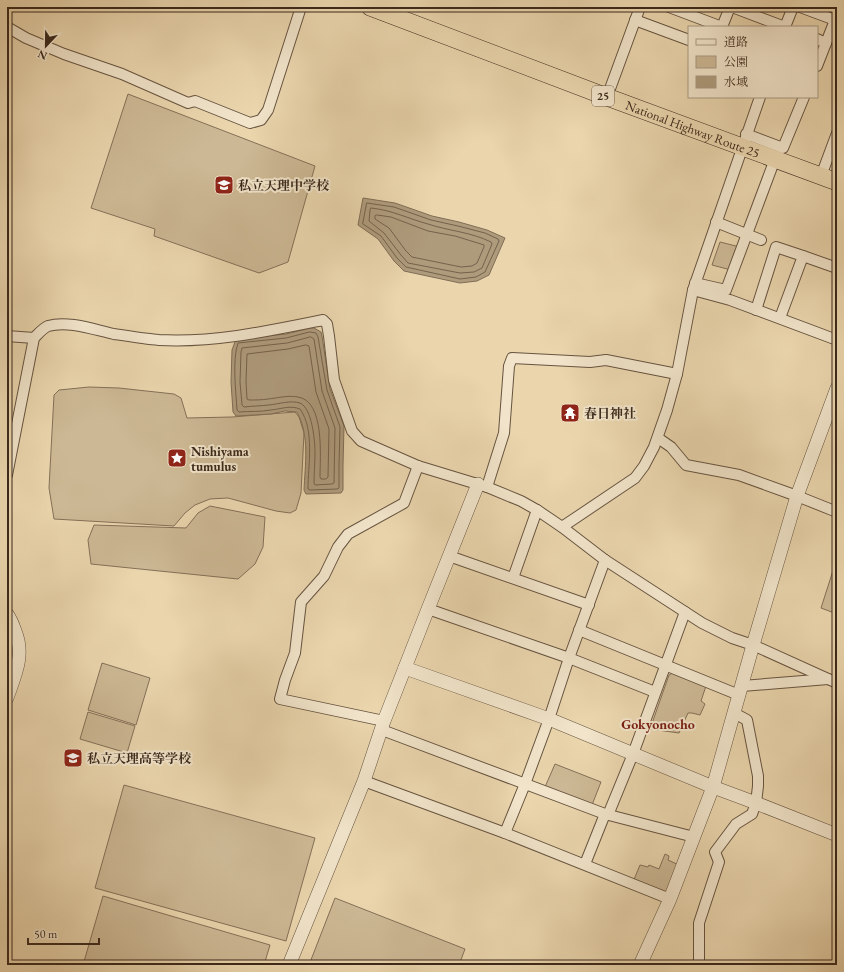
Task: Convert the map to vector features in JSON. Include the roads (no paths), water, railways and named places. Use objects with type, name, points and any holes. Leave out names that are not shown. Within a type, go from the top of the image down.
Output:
[{"type":"highway","name":"National Highway Route 25","points":[[370,7],[607,97],[744,141],[774,159],[837,182]]},
{"type":"street","points":[[7,27],[26,38],[64,54],[122,74],[188,103],[195,101],[250,123],[261,120],[268,110],[301,7]]},
{"type":"street","points":[[607,97],[640,7]]},
{"type":"street","points":[[669,7],[719,26]]},
{"type":"street","points":[[722,26],[731,7],[782,26]]},
{"type":"street","points":[[785,26],[793,7]]},
{"type":"street","points":[[800,7],[835,20],[822,41],[818,59]]},
{"type":"street","points":[[636,20],[688,40]]},
{"type":"street","points":[[562,527],[634,478],[644,466],[658,438],[668,410],[677,374],[694,287],[760,98]]},
{"type":"street","points":[[744,141],[783,148],[804,98]]},
{"type":"street","points":[[821,176],[837,133]]},
{"type":"street","points":[[694,287],[726,290],[774,159]]},
{"type":"street","points":[[716,222],[761,240]]},
{"type":"street","points":[[756,310],[776,247],[837,268]]},
{"type":"street","points":[[780,318],[803,256]]},
{"type":"street","points":[[694,287],[837,340]]},
{"type":"street","points":[[7,475],[34,338],[46,326],[59,324],[78,326],[117,334],[159,340],[207,339],[265,332],[323,320],[327,324],[330,336],[334,380],[352,431],[361,440],[418,466],[482,486],[521,501],[562,527],[605,560],[702,623],[732,638],[753,645],[833,681]]},
{"type":"street","points":[[7,336],[34,338]]},
{"type":"street","points":[[289,965],[364,781],[383,725],[449,556],[482,486],[504,434],[509,366],[512,358],[590,362],[606,360],[677,374]]},
{"type":"street","points":[[640,965],[670,899],[713,787],[797,496],[837,388]]},
{"type":"street","points":[[658,438],[671,447],[686,465],[739,475],[837,512]]},
{"type":"street","points":[[418,466],[404,503],[348,534],[338,547],[324,576],[302,602],[295,654],[285,680],[280,699],[383,725],[525,784],[607,814],[694,837]]},
{"type":"street","points":[[513,578],[537,510]]},
{"type":"street","points":[[449,556],[589,605]]},
{"type":"street","points":[[505,833],[549,719],[569,658],[605,560]]},
{"type":"street","points":[[428,609],[569,658],[655,692]]},
{"type":"street","points":[[585,864],[633,754],[684,612]]},
{"type":"street","points":[[7,614],[18,637],[20,655],[17,670],[7,698]]},
{"type":"street","points":[[579,630],[665,665],[741,691],[833,681]]},
{"type":"street","points":[[405,668],[549,719],[713,787],[837,835]]},
{"type":"street","points":[[699,965],[699,923],[719,862],[715,852],[736,824],[752,814],[756,803],[758,776],[747,720],[734,713]]},
{"type":"street","points":[[364,781],[505,833],[670,899]]},
{"type":"water","points":[[363,198],[395,203],[432,216],[487,230],[505,238],[489,275],[477,281],[460,283],[404,271],[394,261],[378,239],[358,225]]},
{"type":"water","points":[[314,328],[321,332],[330,389],[344,426],[343,490],[341,493],[306,494],[304,490],[306,451],[304,431],[297,412],[285,411],[271,414],[236,416],[233,412],[231,382],[232,350],[236,339],[286,334]]},
{"type":"place","name":"私立天理中学校","points":[[224,185]]},
{"type":"place","name":"春日神社","points":[[570,413]]},
{"type":"place","name":"Nishiyama tumulus","points":[[177,458]]},
{"type":"place","name":"私立天理高等学校","points":[[73,758]]},
{"type":"district","name":"Gokyonocho","points":[[658,724]]}]
